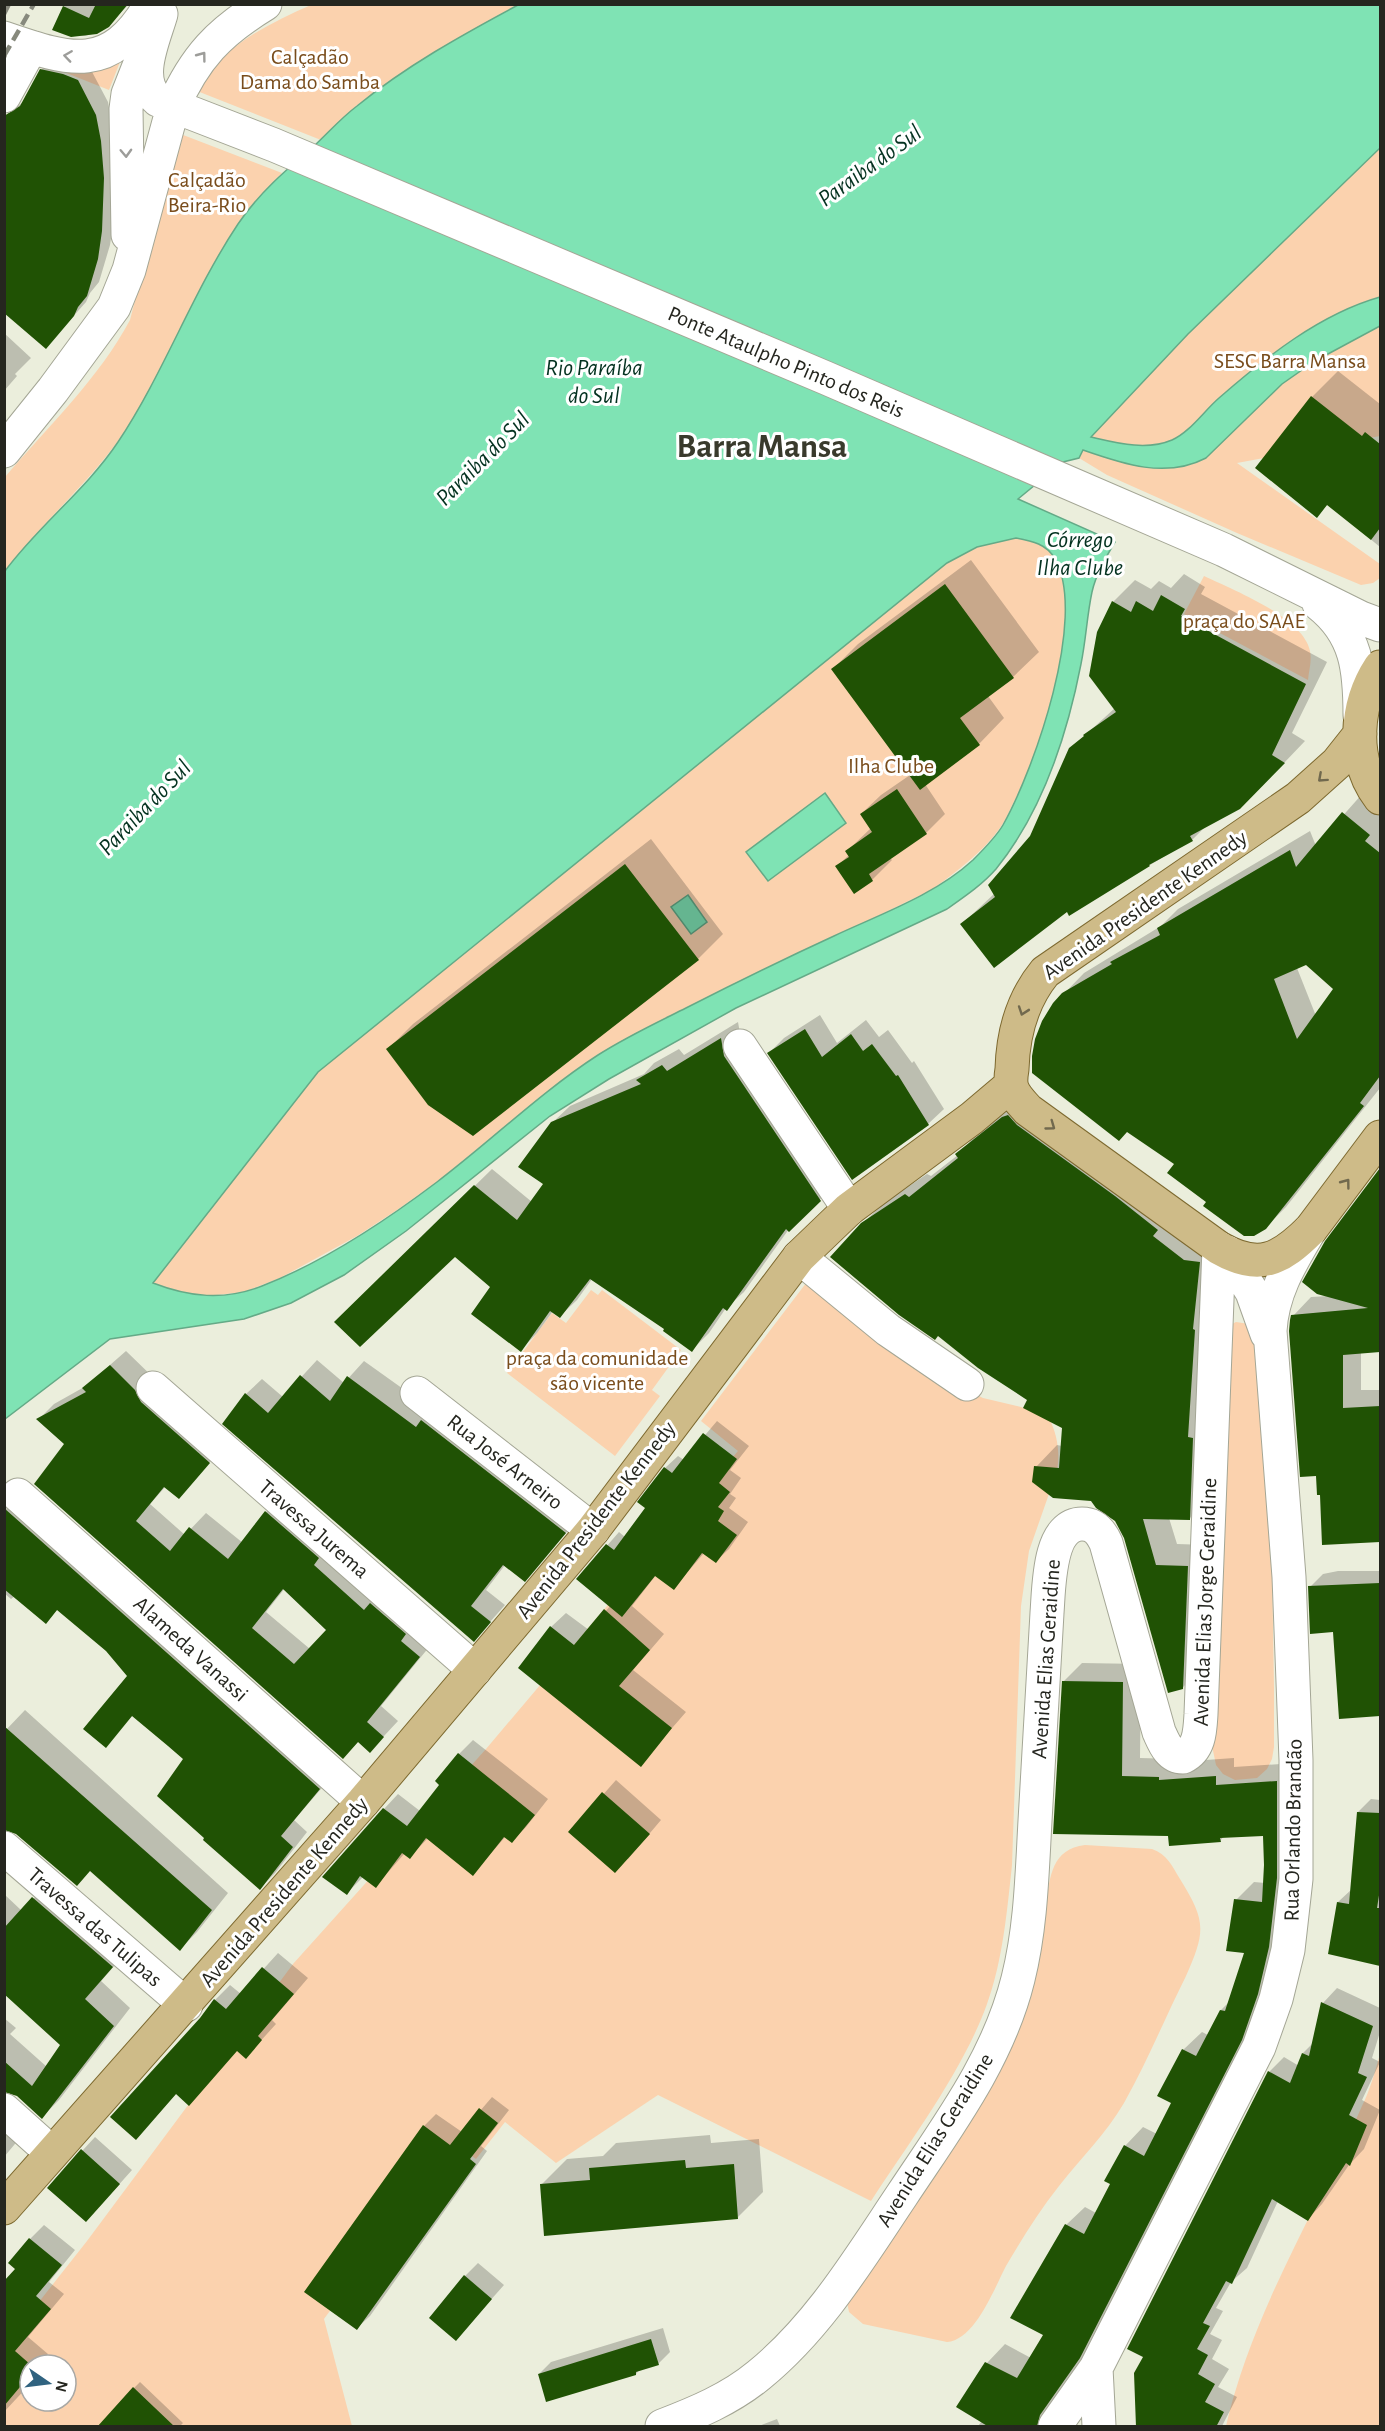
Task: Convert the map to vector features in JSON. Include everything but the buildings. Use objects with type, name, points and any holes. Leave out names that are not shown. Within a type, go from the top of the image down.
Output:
[{"type":"main road","points":[[1380,667],[1364,700],[1360,728],[1362,755],[1368,775],[1380,798]]},
{"type":"main road","name":"Avenida Presidente Kennedy","points":[[4,2208],[186,2005],[363,1802],[593,1530],[799,1257],[849,1209],[972,1118],[1011,1085],[1014,1041],[1022,1010],[1034,985],[1045,972],[1298,798],[1337,764],[1360,728]]},
{"type":"main road","points":[[1011,1085],[1016,1097],[1029,1110],[1223,1250],[1246,1260],[1267,1260],[1286,1251],[1311,1229],[1380,1137]]},
{"type":"street","points":[[4,451],[107,318],[120,294],[188,112],[184,83],[205,52],[234,23],[265,4]]},
{"type":"street","points":[[129,270],[126,109],[135,74],[159,8]]},
{"type":"street","points":[[4,96],[18,43],[60,55],[83,57],[109,50],[141,20],[159,8]]},
{"type":"street","name":"Ponte Ataulpho Pinto dos Reis","points":[[159,8],[149,56],[147,79],[153,97],[274,145],[826,378],[1224,550],[1294,584]]},
{"type":"street","points":[[1294,584],[1361,618],[1380,625]]},
{"type":"street","points":[[1294,584],[1330,612],[1341,625],[1352,645],[1360,685],[1360,728]]},
{"type":"street","points":[[740,1046],[849,1209]]},
{"type":"street","points":[[1272,1356],[1270,1330],[1273,1304],[1283,1276],[1311,1229]]},
{"type":"street","points":[[1223,1250],[1252,1292],[1272,1356]]},
{"type":"street","name":"Avenida Elias Jorge Geraidine","points":[[1084,1524],[1096,1528],[1106,1543],[1159,1732],[1171,1753],[1183,1758],[1197,1743],[1201,1714],[1223,1250]]},
{"type":"street","points":[[799,1257],[888,1330],[967,1384]]},
{"type":"street","name":"Rua Orlando Brandão","points":[[1055,2427],[1096,2368],[1259,2047],[1276,1999],[1288,1950],[1296,1879],[1296,1760],[1289,1577],[1272,1356]]},
{"type":"street","name":"Travessa Jurema","points":[[153,1388],[475,1670]]},
{"type":"street","name":"Rua José Arneiro","points":[[417,1393],[593,1530]]},
{"type":"street","name":"Alameda Vanassi","points":[[18,1495],[363,1802]]},
{"type":"street","name":"Avenida Elias Geraidine","points":[[662,2427],[733,2394],[757,2377],[779,2358],[817,2316],[834,2296],[911,2181],[982,2071],[998,2039],[1018,1977],[1029,1913],[1048,1602],[1053,1560],[1057,1542],[1063,1532],[1072,1526],[1084,1524]]},
{"type":"street","name":"Travessa das Tulipas","points":[[4,1848],[186,2005]]},
{"type":"street","points":[[4,2110],[52,2153]]},
{"type":"street","name":"Rua Orlando Brandão","points":[[1096,2368],[1099,2427]]},
{"type":"green space","name":"Calçadão Dama do Samba","points":[[311,5],[518,5],[423,59],[356,106],[321,140],[197,91],[219,61],[243,41],[265,27]]},
{"type":"green space","points":[[125,49],[109,90],[59,70]]},
{"type":"green space","name":"Calçadão Beira-Rio","points":[[178,133],[282,173],[257,201],[216,261],[150,390],[117,443],[5,571],[5,477],[104,362],[130,320]]},
{"type":"green space","name":"SESC Barra Mansa","points":[[1380,148],[1380,436],[1237,463],[1380,564],[1380,578],[1373,583],[1361,585],[1107,475],[1079,458],[1091,437],[1188,334]]},
{"type":"green space","name":"Ilha Clube","points":[[1016,538],[1043,546],[1055,558],[1064,582],[1066,612],[1063,645],[1048,714],[1015,800],[993,837],[969,861],[933,889],[641,1031],[597,1055],[438,1181],[397,1210],[357,1236],[280,1278],[244,1292],[208,1296],[179,1293],[152,1283],[318,1072],[947,563],[977,547]]},
{"type":"green space","name":"praça do SAAE","points":[[1204,576],[1265,606],[1295,627],[1305,639],[1310,651],[1308,680],[1184,614]]},
{"type":"green space","points":[[813,1274],[961,1387],[983,1398],[1021,1407],[1049,1418],[1056,1438],[1057,1471],[1029,1551],[1021,1606],[1012,1865],[1004,1935],[997,1970],[987,2004],[964,2055],[935,2105],[871,2201],[658,2095],[556,2163],[505,2122],[476,2159],[453,2143],[324,2319],[352,2426],[5,2426],[5,2345],[87,2241],[293,1964],[486,1749],[738,1451],[701,1421]]},
{"type":"green space","name":"praça da comunidade são vicente","points":[[591,1290],[598,1295],[602,1290],[681,1350],[652,1390],[660,1396],[615,1456],[507,1373],[552,1313],[566,1323]]},
{"type":"green space","points":[[1236,1322],[1249,1324],[1269,1383],[1274,1747],[1267,1769],[1257,1778],[1235,1780],[1223,1774],[1216,1765],[1211,1741],[1230,1325]]},
{"type":"green space","points":[[1085,1845],[1152,1849],[1169,1861],[1189,1893],[1199,1916],[1200,1937],[1186,1976],[1124,2103],[1038,2215],[1006,2266],[982,2312],[966,2333],[947,2342],[863,2324],[849,2312],[847,2302],[903,2221],[1046,1904],[1051,1874],[1055,1865],[1066,1852]]},
{"type":"green space","points":[[1380,2054],[1380,2426],[1226,2426],[1252,2342],[1286,2263],[1365,2100]]},
{"type":"water","name":"Rio Paraíba do Sul","points":[[518,5],[1380,5],[1380,148],[1188,334],[1091,437],[1142,445],[1172,440],[1185,432],[1219,398],[1256,367],[1295,338],[1336,314],[1380,297],[1380,326],[1315,361],[1282,384],[1206,458],[1176,468],[1144,467],[1083,450],[1079,458],[1063,462],[1018,499],[1115,542],[1094,585],[1075,691],[1051,772],[1040,798],[1013,846],[996,869],[973,891],[947,909],[736,1008],[609,1079],[550,1116],[406,1231],[344,1275],[291,1303],[244,1319],[110,1339],[5,1419],[5,571],[32,538],[92,476],[118,442],[150,389],[222,250],[238,224],[273,182],[346,115],[376,91],[435,52]],"holes":[[[1016,538],[1043,547],[1055,559],[1064,585],[1065,617],[1061,654],[1053,693],[1029,768],[1000,830],[973,860],[925,894],[760,971],[609,1048],[537,1100],[417,1197],[353,1240],[308,1265],[262,1286],[234,1294],[193,1294],[153,1283],[318,1072],[947,563],[977,547]]]},
{"type":"water","points":[[825,793],[846,823],[768,881],[746,852]]},
{"type":"water","points":[[688,895],[707,922],[691,934],[671,907]]},
{"type":"railway","points":[[4,14],[9,4]]},
{"type":"railway","points":[[4,56],[34,4]]},
{"type":"district","name":"Barra Mansa","points":[[762,447]]},
{"type":"water label","name":"Paraiba do Sul","points":[[870,166]]},
{"type":"water label","name":"Paraiba do Sul","points":[[483,459]]},
{"type":"water label","name":"Córrego Ilha Clube","points":[[1080,554]]},
{"type":"water label","name":"Paraiba do Sul","points":[[145,808]]}]
